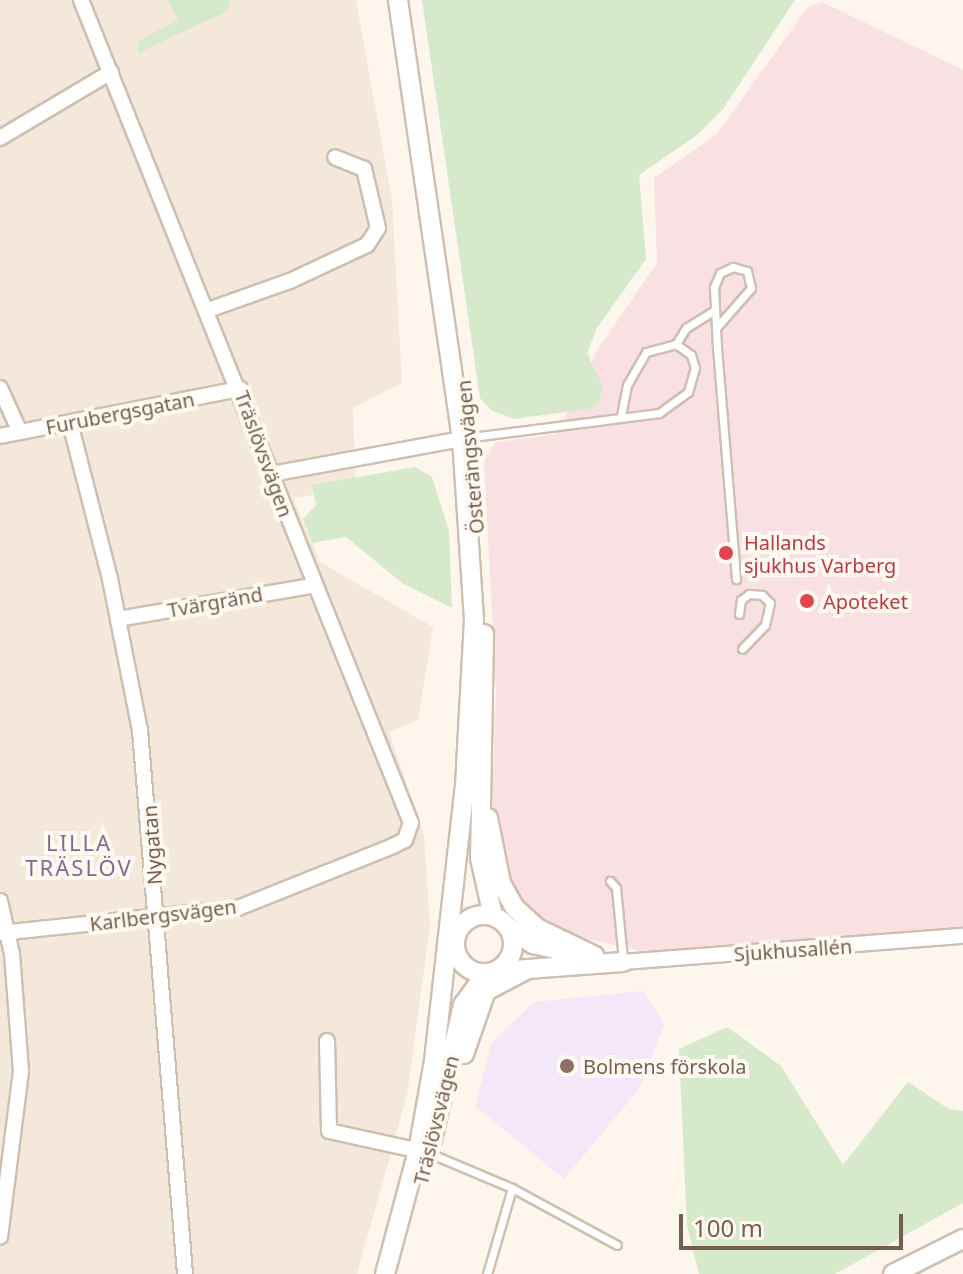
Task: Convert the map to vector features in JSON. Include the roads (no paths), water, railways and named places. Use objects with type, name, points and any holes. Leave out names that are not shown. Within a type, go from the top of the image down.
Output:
[{"type":"street","name":"Träslövsvägen","points":[[81,0],[240,389],[312,586],[408,811],[408,836]]},
{"type":"street","name":"Österängsvägen","points":[[398,0],[467,438],[474,619],[465,786],[440,1009]]},
{"type":"street","name":"Österängsvägen","points":[[407,0],[467,438],[484,630],[484,795],[480,858],[500,921]]},
{"type":"street","points":[[0,138],[111,72]]},
{"type":"street","points":[[208,310],[367,245],[377,218],[364,169],[335,157]]},
{"type":"street","points":[[0,388],[20,432]]},
{"type":"street","name":"Furubergsgatan","points":[[0,436],[240,389]]},
{"type":"street","name":"Nygatan","points":[[70,423],[118,619],[148,790],[185,1274]]},
{"type":"street","points":[[271,474],[467,438]]},
{"type":"street","name":"Tvärgränd","points":[[118,619],[312,586]]},
{"type":"street","name":"Österängsvägen","points":[[445,970],[457,938],[469,853],[465,786]]},
{"type":"street","points":[[484,795],[501,883],[515,908],[537,928],[595,956]]},
{"type":"street","name":"Karlbergsvägen","points":[[4,932],[157,919],[238,908],[393,846],[408,836]]},
{"type":"street","points":[[0,901],[21,1071],[0,1237]]},
{"type":"street","points":[[474,917],[500,921],[543,948],[623,962],[491,971],[466,966],[457,938],[474,917]]},
{"type":"street","points":[[491,971],[512,950],[500,921]]},
{"type":"street","name":"Sjukhusallén","points":[[623,962],[963,936]]},
{"type":"street","points":[[440,1107],[455,1081],[486,991],[526,970]]},
{"type":"street","name":"Träslövsvägen","points":[[385,1274],[440,1107],[463,1005],[491,971]]},
{"type":"street","name":"Träslövsvägen","points":[[397,1274],[423,1152],[440,1009]]},
{"type":"street","points":[[327,1041],[329,1131],[423,1152]]},
{"type":"street","points":[[893,1274],[963,1239]]},
{"type":"lane","points":[[716,328],[751,288],[747,271],[733,267],[720,273],[714,287],[716,328],[736,579]]},
{"type":"lane","points":[[621,416],[636,365],[646,352],[676,344],[686,328],[715,310]]},
{"type":"lane","points":[[467,438],[659,413],[688,392],[695,368],[691,355],[676,344]]},
{"type":"lane","points":[[739,614],[741,600],[749,594],[762,595],[770,603],[765,625],[742,649]]},
{"type":"lane","points":[[610,881],[616,888],[623,962]]},
{"type":"lane","points":[[423,1152],[512,1188],[617,1245]]},
{"type":"lane","points":[[487,1274],[512,1188]]},
{"type":"place","name":"Hallands sjukhus Varberg","points":[[726,553]]},
{"type":"place","name":"Apoteket","points":[[807,601]]},
{"type":"place","name":"Bolmens förskola","points":[[567,1066]]},
{"type":"district","name":"LILLA TRÄSLÖV","points":[[79,854]]}]
